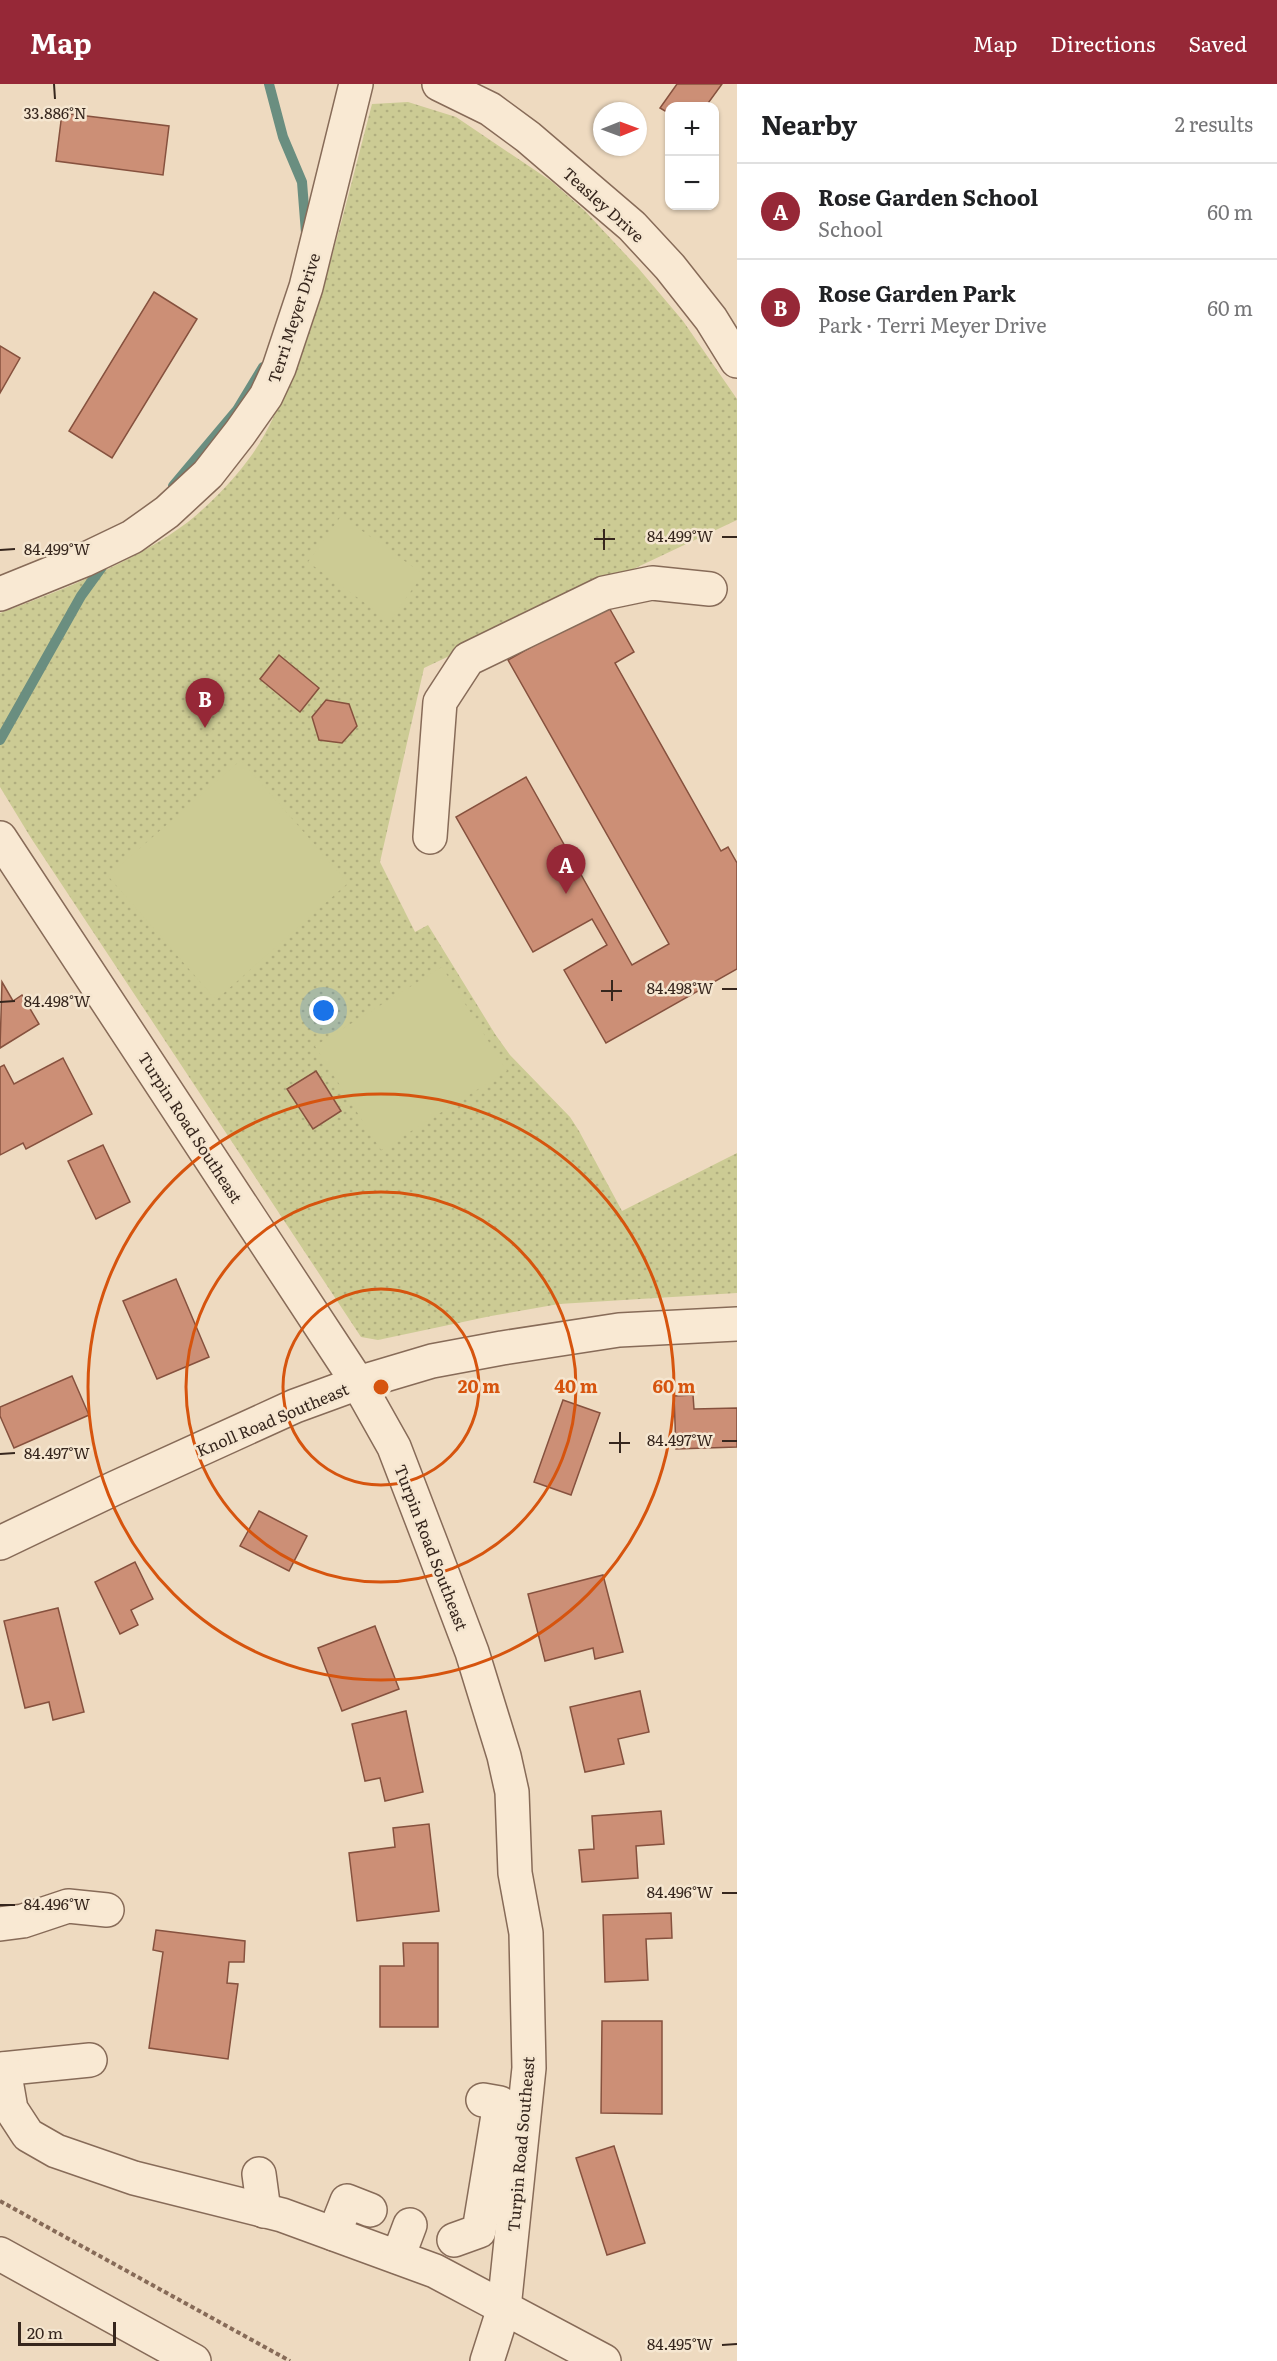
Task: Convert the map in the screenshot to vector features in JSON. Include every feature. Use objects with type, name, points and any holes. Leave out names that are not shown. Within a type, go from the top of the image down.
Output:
[{"type":"street","name":"Terri Meyer Drive","points":[[0,594],[41,579],[132,537],[167,513],[208,474],[266,396],[283,358],[306,287],[356,84]]},
{"type":"street","name":"Teasley Drive","points":[[439,84],[490,109],[528,137],[632,226],[670,267],[711,319],[737,361]]},
{"type":"street","points":[[430,837],[440,702],[468,659],[604,593],[652,583],[710,589]]},
{"type":"street","name":"Turpin Road Southeast","points":[[0,838],[358,1383],[394,1447],[472,1652],[504,1756],[512,1792],[515,1873],[526,1933],[529,2068],[504,2308],[487,2361]]},
{"type":"street","name":"Knoll Road Southeast","points":[[0,1543],[114,1488],[295,1406],[358,1383],[432,1362],[502,1348],[620,1330],[737,1324]]},
{"type":"street","points":[[12,1922],[68,1906],[107,1910]]},
{"type":"street","points":[[90,2060],[2,2069],[11,2109],[28,2135],[56,2151],[134,2178],[282,2215],[435,2271],[604,2361]]},
{"type":"street","points":[[454,2240],[479,2231],[500,2103],[483,2100]]},
{"type":"street","points":[[259,2174],[264,2211]]},
{"type":"street","points":[[334,2234],[359,2205]]},
{"type":"street","points":[[398,2257],[410,2225]]},
{"type":"street","points":[[0,2254],[194,2361]]},
{"type":"path","points":[[0,2201],[290,2361]]},
{"type":"shaded area","points":[[408,102],[456,117],[551,181],[585,211],[683,321],[737,399],[737,520],[424,668],[380,862],[415,932],[428,925],[510,1055],[570,1117],[622,1211],[737,1153],[737,1293],[559,1304],[378,1340],[361,1337],[31,838],[0,787],[0,613],[73,585],[145,550],[188,522],[220,493],[241,469],[271,423],[314,316],[372,104]]},
{"type":"shaded area","points":[[341,516],[423,574],[390,621],[308,562]]},
{"type":"shaded area","points":[[241,760],[348,883],[216,1000],[108,876]]},
{"type":"shaded area","points":[[442,967],[507,1071],[381,1150],[315,1046]]},
{"type":"building","points":[[677,84],[722,84],[709,102],[665,102],[665,111],[660,108]]},
{"type":"building","points":[[62,113],[169,126],[163,175],[56,161]]},
{"type":"building","points":[[154,292],[197,319],[112,458],[69,431]]},
{"type":"building","points":[[0,346],[20,358],[0,393]]},
{"type":"building","points":[[607,604],[634,652],[615,663],[721,851],[728,847],[737,863],[737,969],[606,1043],[564,970],[607,945],[592,919],[533,952],[456,817],[526,777],[632,965],[669,944],[508,660]]},
{"type":"building","points":[[279,655],[319,688],[300,712],[260,679]]},
{"type":"building","points":[[326,700],[349,704],[357,726],[342,743],[319,740],[312,717]]},
{"type":"building","points":[[2,982],[13,1001],[22,995],[39,1024],[0,1048]]},
{"type":"building","points":[[63,1058],[92,1114],[26,1149],[23,1143],[0,1155],[0,1067],[4,1065],[14,1084]]},
{"type":"building","points":[[316,1071],[341,1111],[313,1129],[287,1089]]},
{"type":"building","points":[[103,1145],[130,1202],[96,1219],[68,1161]]},
{"type":"building","points":[[176,1279],[209,1357],[157,1379],[123,1301]]},
{"type":"building","points":[[72,1376],[89,1415],[14,1448],[0,1416],[0,1407]]},
{"type":"building","points":[[693,1395],[694,1409],[737,1408],[737,1447],[676,1449],[674,1396]]},
{"type":"building","points":[[563,1400],[600,1413],[571,1495],[534,1482]]},
{"type":"building","points":[[259,1511],[307,1536],[289,1571],[240,1546]]},
{"type":"building","points":[[135,1562],[153,1599],[131,1610],[138,1625],[120,1634],[95,1582]]},
{"type":"building","points":[[603,1575],[623,1652],[595,1659],[593,1648],[545,1661],[528,1594]]},
{"type":"building","points":[[58,1608],[84,1712],[53,1720],[49,1702],[25,1708],[4,1621]]},
{"type":"building","points":[[375,1626],[399,1689],[342,1711],[318,1648]]},
{"type":"building","points":[[640,1691],[649,1732],[618,1739],[624,1764],[585,1772],[570,1707]]},
{"type":"building","points":[[406,1711],[423,1792],[385,1801],[380,1778],[365,1781],[352,1724]]},
{"type":"building","points":[[661,1811],[664,1844],[636,1846],[638,1878],[582,1882],[579,1850],[594,1849],[592,1816]]},
{"type":"building","points":[[429,1824],[439,1911],[357,1921],[349,1853],[395,1847],[393,1828]]},
{"type":"building","points":[[671,1913],[672,1938],[646,1939],[648,1980],[605,1982],[603,1915]]},
{"type":"building","points":[[156,1930],[245,1941],[244,1962],[229,1962],[227,1983],[238,1984],[228,2059],[149,2048],[163,1952],[153,1950]]},
{"type":"building","points":[[403,1943],[438,1943],[438,2027],[380,2027],[380,1966],[404,1966]]},
{"type":"building","points":[[602,2021],[662,2021],[662,2114],[601,2113]]},
{"type":"building","points":[[614,2146],[645,2243],[607,2255],[576,2158]]},
{"type":"waterway","points":[[269,84],[283,137],[302,182],[306,233]]},
{"type":"waterway","points":[[173,486],[237,410],[263,367]]},
{"type":"waterway","points":[[0,740],[81,596],[107,560]]},
{"type":"place","name":"Rose Garden Park","points":[[205,728]]},
{"type":"place","name":"Rose Garden School","points":[[566,894]]}]
